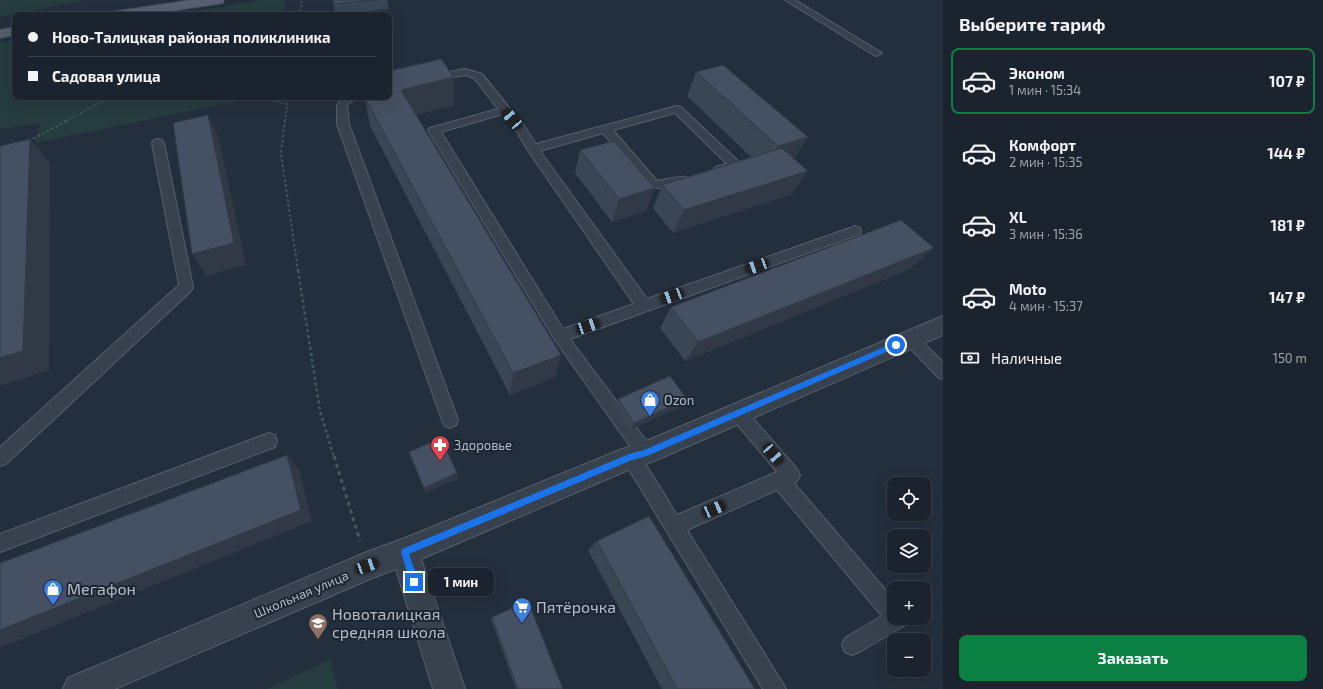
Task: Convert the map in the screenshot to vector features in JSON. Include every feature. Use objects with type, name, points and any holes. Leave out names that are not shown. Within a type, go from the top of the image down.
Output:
[{"type":"main road","points":[[137,12],[218,0]]},
{"type":"main road","points":[[0,34],[12,32]]},
{"type":"street","name":"Школьная улица","points":[[79,689],[367,566],[405,552],[638,455],[943,325]]},
{"type":"street","points":[[405,552],[449,689]]},
{"type":"lane","points":[[789,0],[877,53]]},
{"type":"lane","points":[[418,82],[465,72],[478,76],[520,128],[533,149],[644,306]]},
{"type":"lane","points":[[346,100],[342,106],[342,124],[450,420]]},
{"type":"lane","points":[[533,149],[677,109],[735,165],[706,173]]},
{"type":"lane","points":[[505,110],[434,130],[560,336],[638,455],[674,526],[775,689]]},
{"type":"lane","points":[[606,128],[654,185],[670,184],[692,177]]},
{"type":"lane","points":[[0,458],[186,286],[158,143]]},
{"type":"lane","points":[[560,336],[855,231]]},
{"type":"lane","points":[[910,339],[943,372]]},
{"type":"lane","points":[[674,526],[791,475],[738,413]]},
{"type":"lane","points":[[0,543],[269,440]]},
{"type":"lane","points":[[780,480],[887,608]]},
{"type":"lane","points":[[852,645],[887,625]]},
{"type":"path","points":[[300,12],[302,0]]},
{"type":"path","points":[[27,142],[106,100]]},
{"type":"path","points":[[270,100],[287,104]]},
{"type":"path","points":[[288,100],[281,153],[289,214],[320,411],[367,566]]},
{"type":"green space","points":[[0,0],[86,0],[25,12],[12,12],[12,15],[0,17]]},
{"type":"green space","points":[[264,0],[286,0],[284,12],[189,12]]},
{"type":"green space","points":[[12,40],[12,100],[243,100],[35,143],[40,123],[0,129],[0,42]]},
{"type":"green space","points":[[330,659],[338,689],[268,689]]},
{"type":"building","points":[[333,0],[377,0],[333,4]]},
{"type":"building","points":[[441,59],[454,77],[401,90],[561,355],[513,373],[366,100],[392,100],[392,70]]},
{"type":"building","points":[[723,65],[808,137],[778,146],[696,72]]},
{"type":"building","points":[[208,115],[234,243],[192,254],[173,123]]},
{"type":"building","points":[[30,139],[23,351],[0,358],[0,146]]},
{"type":"building","points":[[614,141],[655,188],[619,199],[580,150]]},
{"type":"building","points":[[782,148],[808,171],[684,210],[662,185]]},
{"type":"building","points":[[901,220],[934,248],[698,342],[671,307]]},
{"type":"building","points":[[670,376],[687,399],[634,423],[618,399]]},
{"type":"building","points":[[441,438],[457,473],[424,488],[409,452]]},
{"type":"building","points":[[287,455],[301,510],[0,630],[0,563]]},
{"type":"building","points":[[649,516],[755,689],[677,689],[597,541]]},
{"type":"building","points":[[528,601],[563,689],[518,689],[492,617]]},
{"type":"place","name":"Ozon","points":[[650,417]]},
{"type":"place","name":"Здоровье","points":[[440,462]]},
{"type":"place","name":"Мегафон","points":[[53,606]]},
{"type":"place","name":"Пятёрочка","points":[[522,624]]},
{"type":"place","name":"Новоталицкая средняя школа","points":[[318,640]]},
{"type":"route","points":[[414,582],[405,552],[631,456],[645,453],[896,345]]}]
